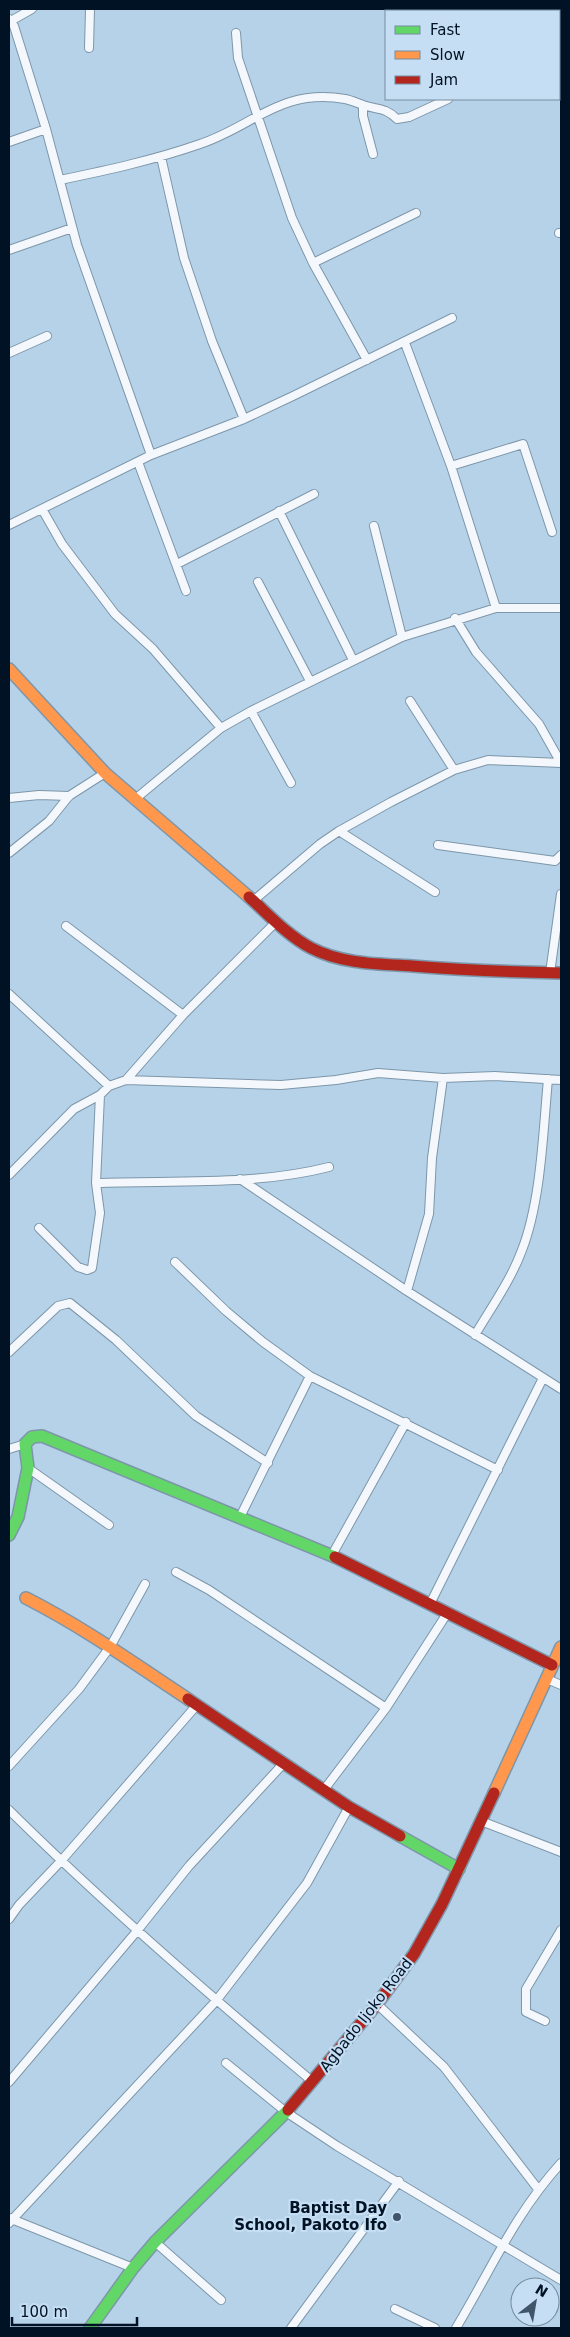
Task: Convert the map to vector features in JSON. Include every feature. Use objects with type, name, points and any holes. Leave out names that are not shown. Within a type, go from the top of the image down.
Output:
[{"type":"street","points":[[32,9],[9,21],[14,26],[46,130],[72,228],[151,455]]},
{"type":"street","points":[[89,48],[90,9]]},
{"type":"street","points":[[236,33],[238,58],[292,218],[313,263],[367,360]]},
{"type":"street","points":[[60,180],[161,157],[217,139],[258,115],[277,106],[301,99],[325,96],[348,99],[363,105],[388,110],[397,119],[409,117],[434,102]]},
{"type":"street","points":[[363,105],[373,154]]},
{"type":"street","points":[[9,142],[46,130]]},
{"type":"street","points":[[161,157],[184,258],[212,342],[244,419]]},
{"type":"street","points":[[313,263],[416,213]]},
{"type":"street","points":[[9,250],[72,228]]},
{"type":"street","points":[[9,525],[151,455],[244,419],[405,343],[452,318]]},
{"type":"street","points":[[9,353],[46,336]]},
{"type":"street","points":[[405,343],[451,466],[496,608]]},
{"type":"street","points":[[451,466],[523,444],[552,532]]},
{"type":"street","points":[[138,462],[186,591]]},
{"type":"street","points":[[177,564],[314,494]]},
{"type":"street","points":[[42,509],[62,544],[115,614],[154,649],[221,728]]},
{"type":"street","points":[[280,511],[353,660]]},
{"type":"street","points":[[374,526],[402,636]]},
{"type":"street","points":[[258,582],[310,681]]},
{"type":"street","points":[[134,800],[221,728],[310,681],[402,636],[455,618],[496,608],[561,608]]},
{"type":"street","points":[[455,618],[476,652],[539,724],[561,763]]},
{"type":"street","points":[[10,673],[134,800],[253,901],[275,923],[311,948],[340,959],[402,967],[556,973],[561,894]]},
{"type":"street","points":[[410,701],[454,770]]},
{"type":"street","points":[[251,711],[291,783]]},
{"type":"street","points":[[253,901],[320,844],[339,831],[454,770],[488,760],[561,763]]},
{"type":"street","points":[[9,853],[49,821],[69,796],[106,773]]},
{"type":"street","points":[[9,798],[39,795],[69,796]]},
{"type":"street","points":[[339,831],[435,892]]},
{"type":"street","points":[[438,845],[555,862],[561,855]]},
{"type":"street","points":[[126,1080],[183,1016],[275,923]]},
{"type":"street","points":[[66,926],[183,1016]]},
{"type":"street","points":[[10,998],[109,1086]]},
{"type":"street","points":[[9,1175],[74,1109],[100,1095],[109,1086],[126,1080],[281,1085],[336,1080],[378,1073],[443,1078],[495,1076],[561,1080]]},
{"type":"street","points":[[407,1291],[428,1214],[432,1158],[443,1078]]},
{"type":"street","points":[[475,1335],[522,1252],[529,1228],[540,1159],[548,1079]]},
{"type":"street","points":[[39,1228],[78,1267],[87,1270],[92,1268],[100,1213],[96,1183],[100,1095]]},
{"type":"street","points":[[96,1183],[240,1179],[296,1175],[329,1167]]},
{"type":"street","points":[[240,1179],[407,1291],[542,1378],[561,1388]]},
{"type":"street","points":[[175,1262],[226,1311],[263,1342],[310,1376],[406,1422],[498,1470]]},
{"type":"street","points":[[9,1352],[58,1306],[70,1303],[116,1340],[196,1416],[268,1463]]},
{"type":"street","points":[[240,1517],[310,1376]]},
{"type":"street","points":[[430,1604],[542,1378]]},
{"type":"street","points":[[332,1555],[406,1422]]},
{"type":"street","points":[[9,1448],[25,1444],[32,1437],[42,1436],[332,1555],[552,1665]]},
{"type":"street","points":[[9,1535],[18,1517],[28,1468],[25,1444]]},
{"type":"street","points":[[28,1468],[109,1525]]},
{"type":"street","points":[[176,1572],[209,1590],[386,1708]]},
{"type":"street","points":[[9,1766],[79,1689],[110,1647],[145,1584]]},
{"type":"street","points":[[26,1598],[55,1613],[110,1647],[323,1791],[459,1869]]},
{"type":"street","points":[[323,1791],[386,1708],[448,1612]]},
{"type":"street","name":"Agbado Ijoko Road","points":[[90,2328],[133,2268],[155,2242],[207,2188],[286,2112],[313,2082],[377,2004],[414,1954],[459,1869],[561,1646]]},
{"type":"street","points":[[546,1678],[561,1685]]},
{"type":"street","points":[[9,1919],[19,1905],[61,1861],[196,1706]]},
{"type":"street","points":[[9,2082],[137,1931],[189,1866],[283,1764]]},
{"type":"street","points":[[133,2268],[10,2220],[216,2001],[307,1883],[349,1807]]},
{"type":"street","points":[[9,1810],[137,1931],[216,2001],[313,2082]]},
{"type":"street","points":[[481,1820],[561,1852]]},
{"type":"street","points":[[545,2021],[526,2012],[526,1989],[561,1930]]},
{"type":"street","points":[[377,2004],[444,2067],[538,2189]]},
{"type":"street","points":[[226,2063],[286,2112],[337,2146],[561,2280]]},
{"type":"street","points":[[456,2328],[478,2292],[502,2244],[538,2189],[561,2163]]},
{"type":"street","points":[[291,2328],[398,2181]]},
{"type":"street","points":[[155,2242],[220,2300]]},
{"type":"street","points":[[394,2309],[435,2328]]},
{"type":"traffic: fast","points":[[9,1535],[18,1517],[28,1468],[25,1444],[32,1437],[42,1436],[335,1557]]},
{"type":"traffic: fast","points":[[400,1836],[459,1869]]},
{"type":"traffic: fast","points":[[90,2328],[133,2268],[155,2242],[288,2110]]},
{"type":"traffic: slow","points":[[9,669],[105,773],[249,897]]},
{"type":"traffic: slow","points":[[26,1598],[88,1633],[188,1699]]},
{"type":"traffic: slow","points":[[494,1793],[561,1647]]},
{"type":"traffic: jam","points":[[249,897],[294,937],[311,948],[335,957],[386,965],[561,973]]},
{"type":"traffic: jam","points":[[335,1557],[552,1665]]},
{"type":"traffic: jam","points":[[188,1699],[349,1807],[400,1836]]},
{"type":"traffic: jam","points":[[288,2110],[377,2004],[414,1954],[442,1904],[494,1793]]},
{"type":"place","name":"Baptist Day School, Pakoto Ifo","points":[[397,2217]]}]
